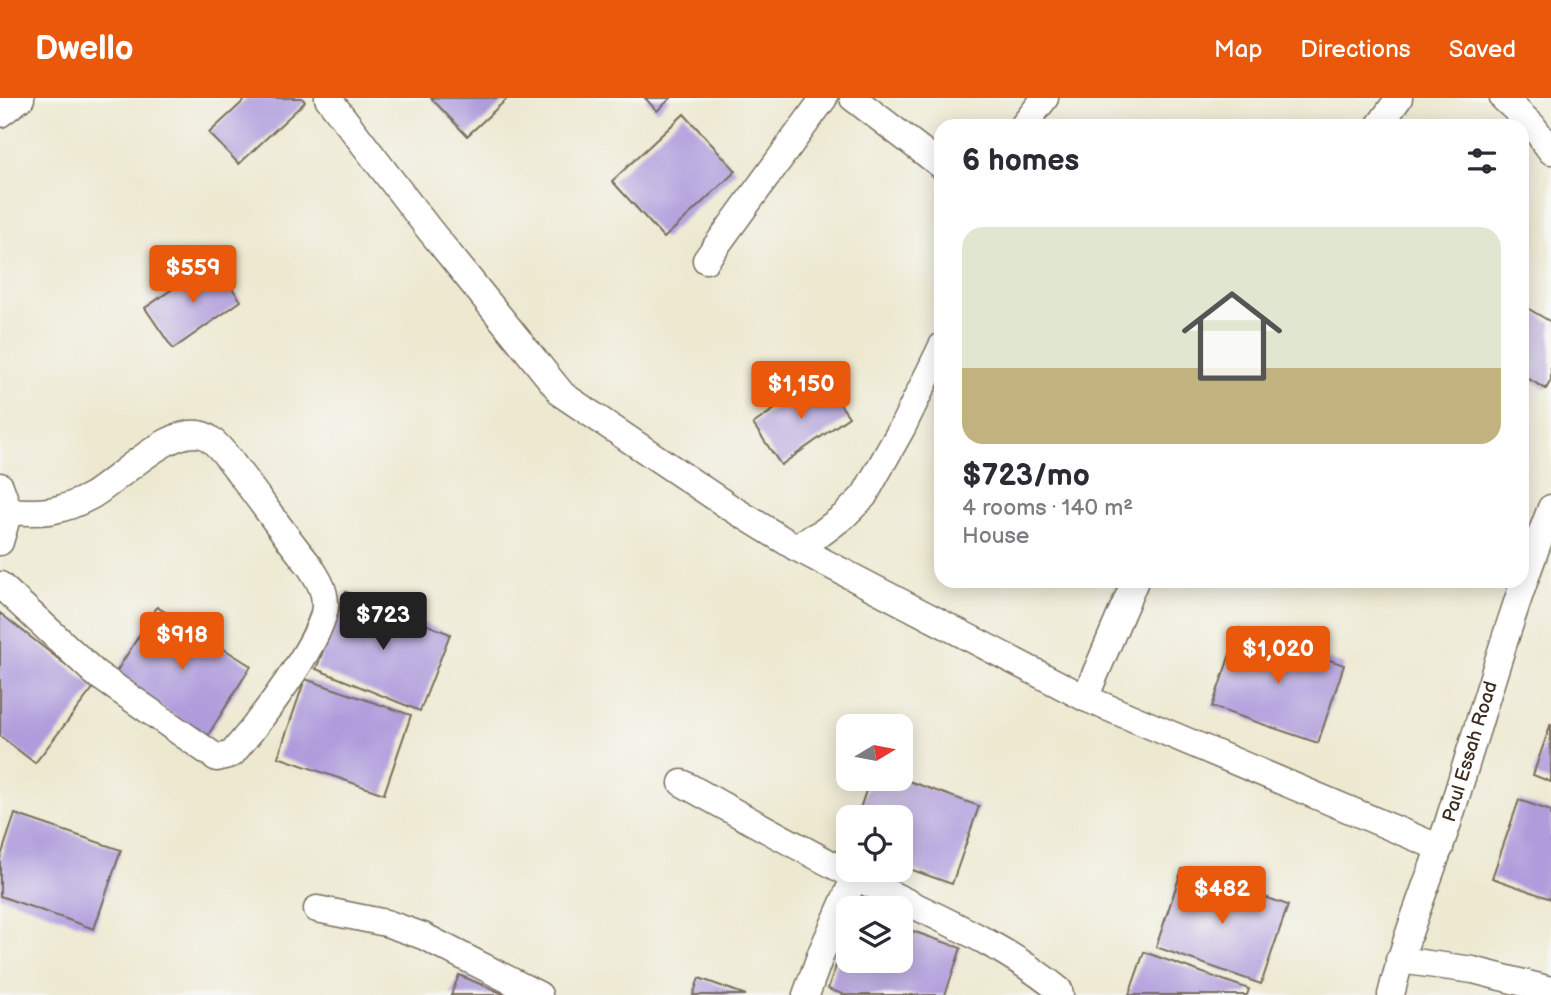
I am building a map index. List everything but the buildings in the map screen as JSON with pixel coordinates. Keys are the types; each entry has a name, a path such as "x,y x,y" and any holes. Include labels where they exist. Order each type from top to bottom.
{"street":[{"path":"0,114 21,98"},
{"path":"328,98 428,228 563,395 795,547 1086,698 1440,848"},
{"path":"706,260 824,98"},
{"path":"853,98 934,160"},
{"path":"1028,119 1045,98"},
{"path":"1385,119 1399,98"},
{"path":"1503,98 1526,119"},
{"path":"1529,122 1551,151"},
{"path":"795,547 823,532 864,496 902,428 934,362"},
{"path":"0,585 95,673 217,758 232,754 292,673 317,631 326,605 320,582 309,565 229,460 211,439 201,433 190,434 146,453 92,496 53,512 9,511"},
{"path":"0,486 9,511 0,542"},
{"name":"Paul Essah Road","path":"1532,569 1551,508"},
{"path":"1086,698 1132,588"},
{"name":"Paul Essah Road","path":"1391,995 1399,960 1440,848 1526,588"},
{"path":"682,783 836,866"},
{"path":"806,995 852,882"},
{"path":"867,882 979,939 1036,972 1059,990 1060,995"},
{"path":"317,909 386,923 423,936 539,995"},
{"path":"1399,960 1473,970 1551,990"}]}
